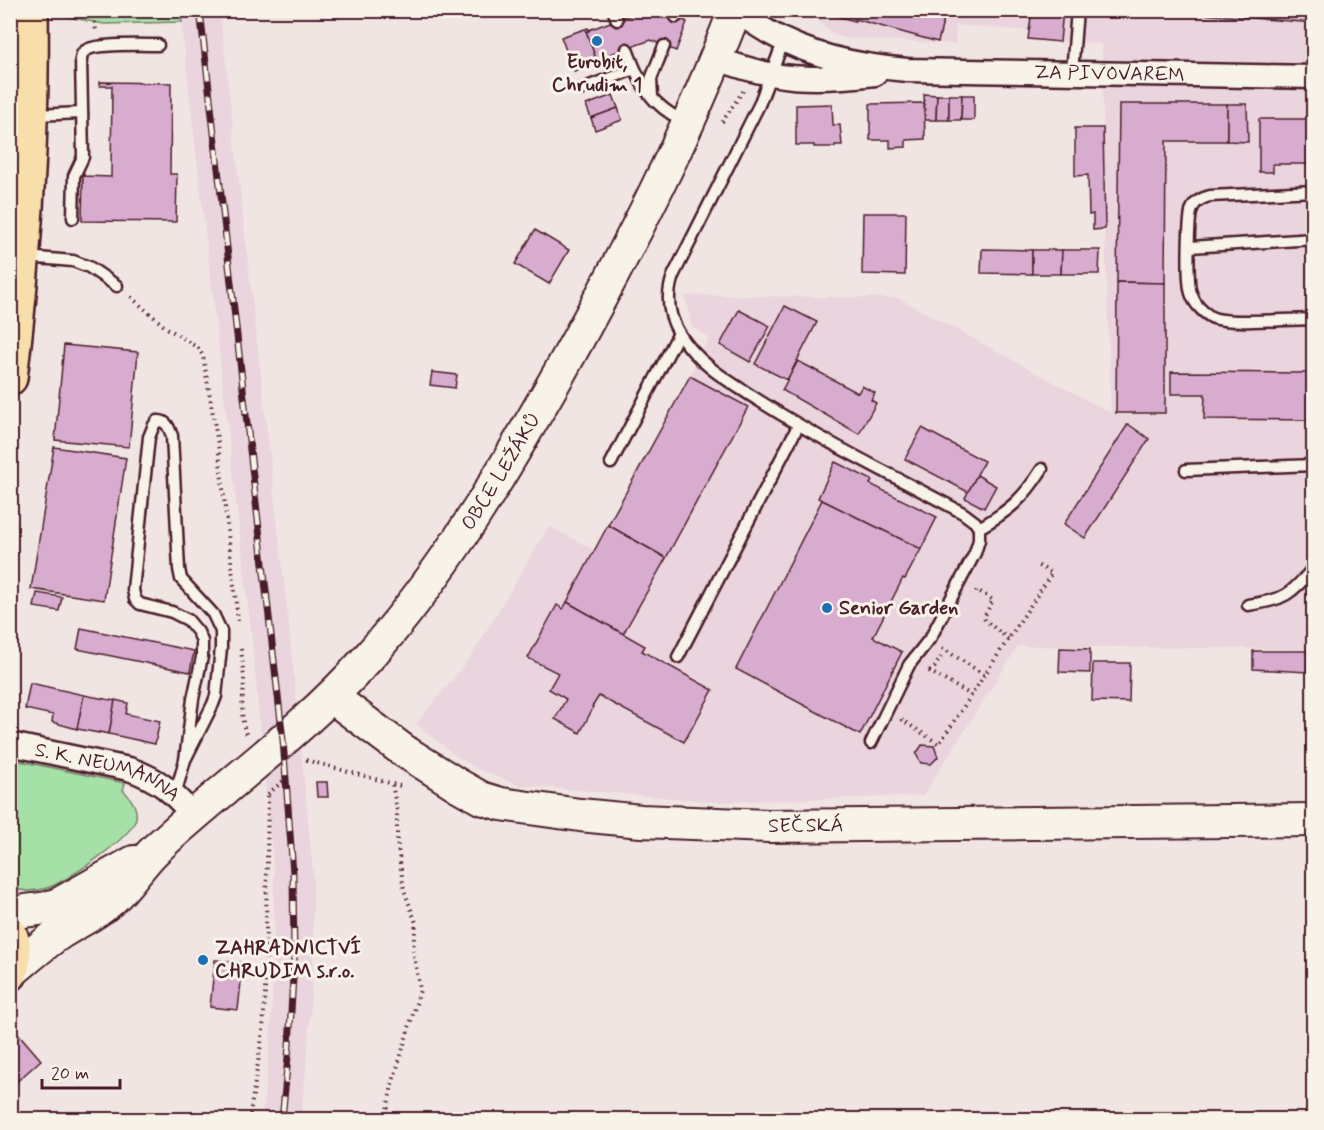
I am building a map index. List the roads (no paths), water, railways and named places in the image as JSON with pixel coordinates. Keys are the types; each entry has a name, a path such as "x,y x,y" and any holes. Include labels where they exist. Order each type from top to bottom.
{"main road":[{"path":"10,378 24,257 31,115 31,10"},
{"name":"OBCE LEŽÁKŮ","path":"11,973 57,935 113,898 154,851 185,806 257,761 332,697 419,597 496,484 605,290 688,124 735,11"},
{"name":"SEČSKÁ","path":"332,697 404,751 481,798 501,804 580,815 652,822 769,826 1314,820"},
{"name":"OBCE LEŽÁKŮ","path":"10,913 59,904 154,851"},
{"path":"10,933 14,947 11,973"}],"street":[{"name":"ZA PIVOVAREM","path":"735,11 770,33 808,51 837,60 876,67 907,70 1312,77"},
{"name":"ZA PIVOVAREM","path":"716,58 738,67 771,75 799,78 838,78 907,70"},
{"name":"S. K. NEUMANNA","path":"10,744 129,769 165,786 185,806"}],"lane":[{"path":"1072,73 1077,10"},
{"path":"784,40 759,105 673,276 668,300 673,322 679,333 710,369 798,426 963,513 979,528 979,540 975,553 929,640 909,665 872,743"},
{"path":"73,218 74,176 83,157 81,59 83,53 85,50 99,46 158,45"},
{"path":"654,101 651,80 664,46"},
{"path":"627,49 634,69 654,101 669,114 688,124"},
{"path":"582,89 634,69"},
{"path":"31,115 82,113"},
{"path":"1314,191 1204,197 1196,202 1191,211 1189,274 1191,294 1198,306 1215,319 1230,321 1314,319"},
{"path":"1190,246 1314,239"},
{"path":"24,257 73,261 89,267 117,286"},
{"path":"611,463 679,333"},
{"path":"185,760 216,696 222,638 219,624 213,614 181,579 172,436 164,421 157,421 149,437 133,590 135,599 140,604 172,612 188,620 202,641 202,657 185,760 185,806"},
{"path":"678,657 798,426"},
{"path":"1186,470 1314,465"},
{"path":"979,528 1002,515 1015,504 1031,487 1042,470"},
{"path":"1248,605 1270,602 1289,594 1314,567"}],"railway":[{"path":"200,10 283,740 293,873 294,960 282,1120"}],"place":[{"name":"Eurobit, Chrudim 1","path":"597,41"},
{"name":"Senior Garden","path":"827,608"},
{"name":"ZAHRADNICTVÍ CHRUDIM s.r.o.","path":"203,960"}]}
